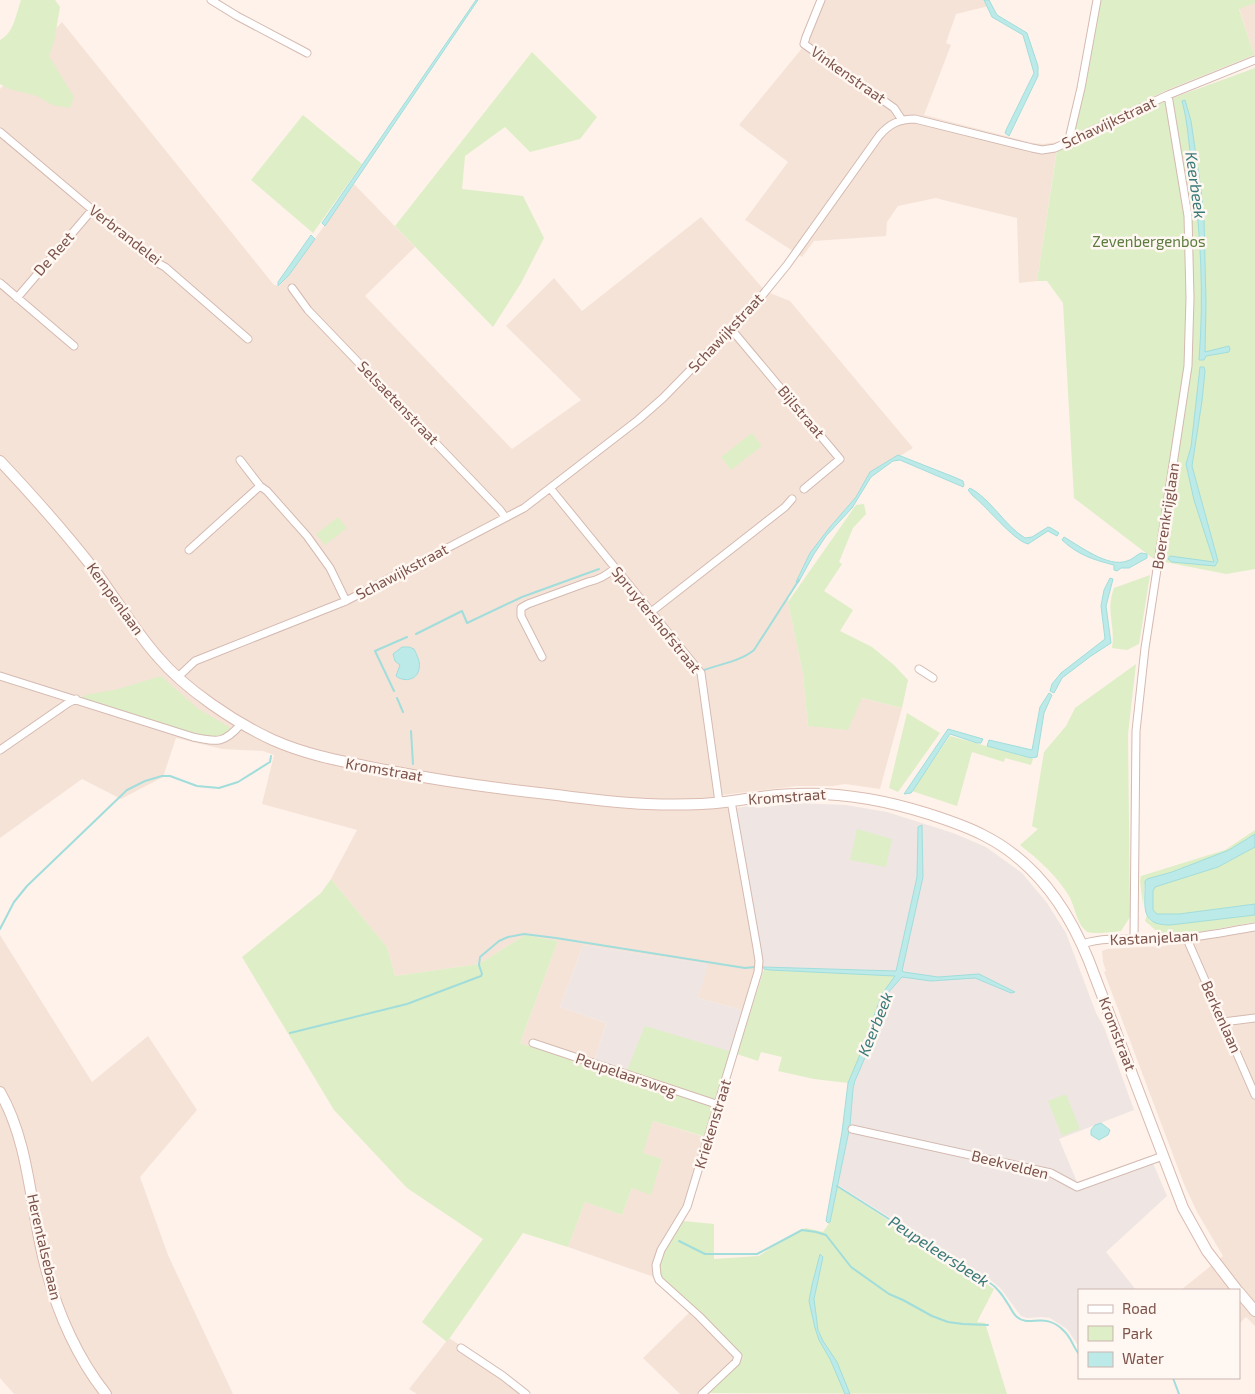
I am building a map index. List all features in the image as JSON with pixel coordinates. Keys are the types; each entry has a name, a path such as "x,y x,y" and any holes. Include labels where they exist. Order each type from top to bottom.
{"main road":[{"name":"Kempenlaan","path":"0,461 48,514 92,567 155,654 178,677 241,724"},
{"name":"Kromstraat","path":"241,724 314,756 492,788 614,802 670,804 731,801 789,794 833,793 853,795 914,809 956,823 985,836 1002,846 1032,870 1056,899 1075,929 1183,1208 1195,1232 1220,1270 1236,1289"},
{"name":"Herentalsebaan","path":"0,1092 18,1136 46,1271 60,1312 100,1392"},
{"name":"Kromstraat","path":"1240,1293 1255,1311"}],"street":[{"path":"211,0 307,53"},
{"name":"Vinkenstraat","path":"821,0 804,44 894,108 902,120"},
{"path":"1068,143 1082,88 1097,0"},
{"name":"Schawijkstraat","path":"178,677 191,663 198,659 346,601 524,508 550,488 644,414 680,381 756,303 787,265 885,130 902,120 915,119 1042,150 1055,148 1168,95 1255,60"},
{"name":"Boerenkrijglaan","path":"1134,939 1136,731 1145,648 1188,366 1190,298 1188,216 1168,95"},
{"name":"Verbrandelei","path":"0,132 152,260 165,267 248,340"},
{"name":"De Reet","path":"17,298 92,210"},
{"path":"0,284 74,346"},
{"name":"Selsaetenstraat","path":"292,288 308,310 493,502 505,517"},
{"name":"Bijlstraat","path":"731,329 840,459 804,489"},
{"path":"240,460 260,486 267,491 307,536 330,568 346,601"},
{"path":"189,550 260,486"},
{"name":"Spruytershofstraat","path":"550,488 701,673 719,802"},
{"path":"651,612 785,507 792,499"},
{"path":"542,656 521,616 522,608 571,588 597,581 615,568"},
{"path":"919,669 933,678"},
{"path":"0,676 184,735 216,741 224,740 233,734 241,724"},
{"path":"0,750 76,699"},
{"name":"Kriekenstraat","path":"702,1394 736,1362 738,1356 705,1322 659,1280 655,1270 660,1250 687,1207 756,980 759,961 731,801"},
{"name":"Kastanjelaan","path":"1082,944 1091,941 1187,939 1255,927"},
{"name":"Berkenlaan","path":"1187,939 1255,1095"},
{"path":"1223,1022 1255,1018"},
{"name":"Peupelaarsweg","path":"533,1044 719,1105"},
{"name":"Beekvelden","path":"852,1129 1050,1173 1077,1187 1163,1156"},
{"path":"461,1348 526,1394"}],"shaded area":[{"path":"824,0 985,0 989,6 956,14 946,43 951,45 924,115 1033,143 1058,142 1037,281 1019,283 1017,218 936,198 898,206 887,222 886,236 814,241 802,257 745,220 788,162 739,125 803,47"},
{"path":"1255,3 1255,55 1254,55 1239,8"},
{"path":"62,22 274,285 279,286 289,275 354,184 415,247 365,296 512,449 581,400 506,326 554,278 582,311 701,217 765,291 790,301 913,448 871,474 856,499 811,555 789,595 788,602 803,674 808,726 862,698 902,708 880,789 845,784 797,786 722,795 732,820 757,961 746,1011 698,998 707,964 583,945 560,1007 606,1023 592,1068 520,1043 558,941 525,935 479,964 395,976 387,947 331,879 357,830 262,804 274,755 263,751 222,749 176,738 163,777 121,799 82,779 0,838 0,89"},
{"path":"796,803 846,805 887,812 953,833 986,847 1022,873 1047,903 1066,933 1096,1013 1104,1027 1134,1110 1059,1139 1077,1182 1150,1156 1167,1196 1106,1252 1135,1289 1078,1289 1078,1346 1067,1329 1050,1318 1027,1318 1021,1316 1001,1289 993,1282 838,1185 850,1126 853,1090 885,993 873,970 763,967 736,808 749,806 758,808"},
{"path":"1255,931 1255,1326 1246,1317 1240,1323 1240,1289 1182,1289 1223,1256 1197,1212 1184,1184 1104,972 1106,971 1102,951 1107,949 1163,946"},
{"path":"0,935 92,1082 148,1036 197,1110 140,1177 168,1255 233,1394 14,1394 0,1378"},
{"path":"583,945 708,964 698,998 746,1011 735,1053 626,1075 624,1079 592,1068 606,1023 560,1007"},
{"path":"653,1121 711,1139 686,1216 673,1232 659,1274 654,1277 568,1247 585,1202 622,1215 632,1188 651,1194 662,1159 642,1153"},
{"path":"694,1308 744,1358 709,1394 680,1394 643,1358"},
{"path":"449,1338 503,1373 530,1394 417,1394 409,1389"}],"green space":[{"path":"21,0 55,0 60,7 54,42 49,56 74,97 70,108 52,105 37,96 9,89 0,84 0,40 5,37 11,28"},
{"path":"1099,0 1255,0 1255,3 1239,9 1254,55 1167,90 1079,133 1075,128 1085,87"},
{"path":"532,52 597,117 580,139 530,152 505,127 465,156 462,189 523,196 544,238 521,283 493,327 395,226"},
{"name":"Zevenbergenbos","path":"1255,68 1255,569 1226,574 1155,560 1074,498 1063,303 1047,281 1037,281 1057,150 1170,99"},
{"path":"303,115 362,164 313,233 251,180"},
{"path":"752,433 762,446 731,470 721,457"},
{"path":"864,504 866,514 853,528 839,562 842,564 824,591 853,610 840,631 872,647 894,665 908,680 902,708 862,698 848,730 808,726 803,674 788,602 856,505"},
{"path":"338,517 347,528 325,545 316,534"},
{"path":"1150,575 1139,644 1127,650 1112,648 1113,632 1110,604 1114,588"},
{"path":"1136,664 1128,734 1130,917 1121,931 1093,933 1086,931 1080,924 1071,900 1059,882 1020,845 1038,829 1032,826 1044,752 1066,726 1075,708"},
{"path":"161,676 197,708 231,728 230,731 217,737 191,733 82,698 85,695 118,689"},
{"path":"907,713 940,733 898,792 889,788"},
{"path":"950,736 1033,759 1031,765 1005,758 1004,762 972,752 957,806 912,791"},
{"path":"857,829 892,839 886,867 850,860"},
{"path":"1255,830 1255,834 1229,850 1172,872 1147,879 1145,881 1143,905 1141,876 1225,850"},
{"path":"1255,847 1255,904 1179,914 1157,914 1153,911 1153,891 1155,887 1218,867"},
{"path":"331,879 387,947 395,976 479,964 525,935 558,941 520,1043 624,1078 645,1026 732,1052 706,1137 653,1121 643,1153 662,1159 651,1195 632,1188 622,1215 585,1202 568,1247 523,1233 447,1342 422,1322 483,1239 407,1188 334,1110 242,957 321,893"},
{"path":"1147,915 1150,921 1162,925 1255,915 1255,922 1189,934 1159,933 1145,921"},
{"path":"764,969 895,976 882,994 848,1083 814,1079 778,1071 782,1057 761,1052 758,1061 737,1054"},
{"path":"1066,1094 1080,1129 1062,1136 1048,1101"},
{"path":"837,1187 994,1289 977,1322 985,1323 1007,1394 708,1393 744,1358 659,1274 660,1258 673,1232 683,1221 714,1224 714,1259 759,1256 779,1242 806,1228 823,1232 830,1222"}],"water":[{"path":"476,0 478,0 325,226 322,223"},
{"path":"984,0 989,0 997,15 1027,33 1038,66 1038,76 1009,136 1005,133 1034,73 1023,35 992,17"},
{"name":"Keerbeek","path":"1185,100 1191,121 1204,219 1205,352 1229,346 1230,349 1229,352 1206,356 1204,360 1199,360 1201,288 1199,240 1186,118 1182,101"},
{"path":"311,235 315,239 289,275 278,286 278,282"},
{"path":"1200,367 1204,367 1205,371 1192,466 1218,561 1215,566 1172,562 1168,559 1170,556 1214,562 1194,500 1186,464 1191,447"},
{"path":"898,455 963,481 964,485 963,487 900,460 893,461 871,477 852,508 826,536 798,583 796,582 810,553 856,497 870,472"},
{"path":"970,488 984,498 1011,527 1025,538 1032,537 1048,527 1059,533 1057,536 1048,531 1028,544 1022,541 973,496 968,490"},
{"path":"1064,537 1103,559 1119,562 1127,561 1141,553 1147,554 1147,558 1129,568 1121,568 1117,571 1114,570 1114,565 1093,559 1074,550 1062,540"},
{"path":"1110,578 1113,579 1106,606 1111,643 1062,678 1054,693 1050,691 1052,684 1061,673 1105,639 1101,606 1104,590"},
{"path":"402,647 414,649 419,662 416,676 406,680 396,676 400,665 395,661 393,654"},
{"path":"1049,693 1052,695 1044,713 1037,757 1031,758 987,746 989,740 1032,750 1040,707"},
{"path":"948,729 983,739 981,743 977,743 950,734 911,793 904,794"},
{"name":"Keerbeek","path":"922,825 923,877 902,971 938,977 979,974 1015,992 1011,993 975,978 931,981 902,977 886,995 877,1029 855,1081 850,1126 830,1222 828,1223 826,1221 842,1132 848,1083 882,994 895,976 770,970 763,967 896,971 917,877 918,827"},
{"path":"1255,834 1255,847 1218,867 1155,887 1153,891 1153,910 1157,914 1179,914 1255,904 1255,915 1170,925 1153,922 1148,917 1145,905 1145,881 1147,879 1172,872 1229,850"},
{"path":"1101,1123 1110,1130 1108,1135 1099,1140 1091,1135 1091,1130 1095,1125"},
{"path":"820,1254 823,1257 814,1299 818,1330 837,1362 850,1394 845,1394 830,1359 819,1340 809,1301"}],"waterway":[{"path":"416,634 462,611 467,623 522,597 599,569"},
{"path":"704,670 737,660 754,650 799,580"},
{"path":"394,691 375,651 407,637"},
{"path":"397,698 403,712"},
{"path":"411,731 413,764"},
{"path":"0,929 14,902 27,886 127,790 145,781 162,776 170,776 197,786 219,788 238,782 270,762 271,756"},
{"path":"290,1033 407,1004 481,976 480,957 499,941 524,934 745,968 755,967"},
{"name":"Peupeleersbeek","path":"837,1186 993,1285 1017,1317 1022,1320 1044,1321 1057,1325 1066,1333 1078,1352"},
{"path":"679,1241 705,1254 757,1254 802,1230 816,1232 826,1235 851,1267 889,1294 948,1322 988,1325"},
{"name":"Peupeleersbeek","path":"1173,1379 1179,1394"}]}
